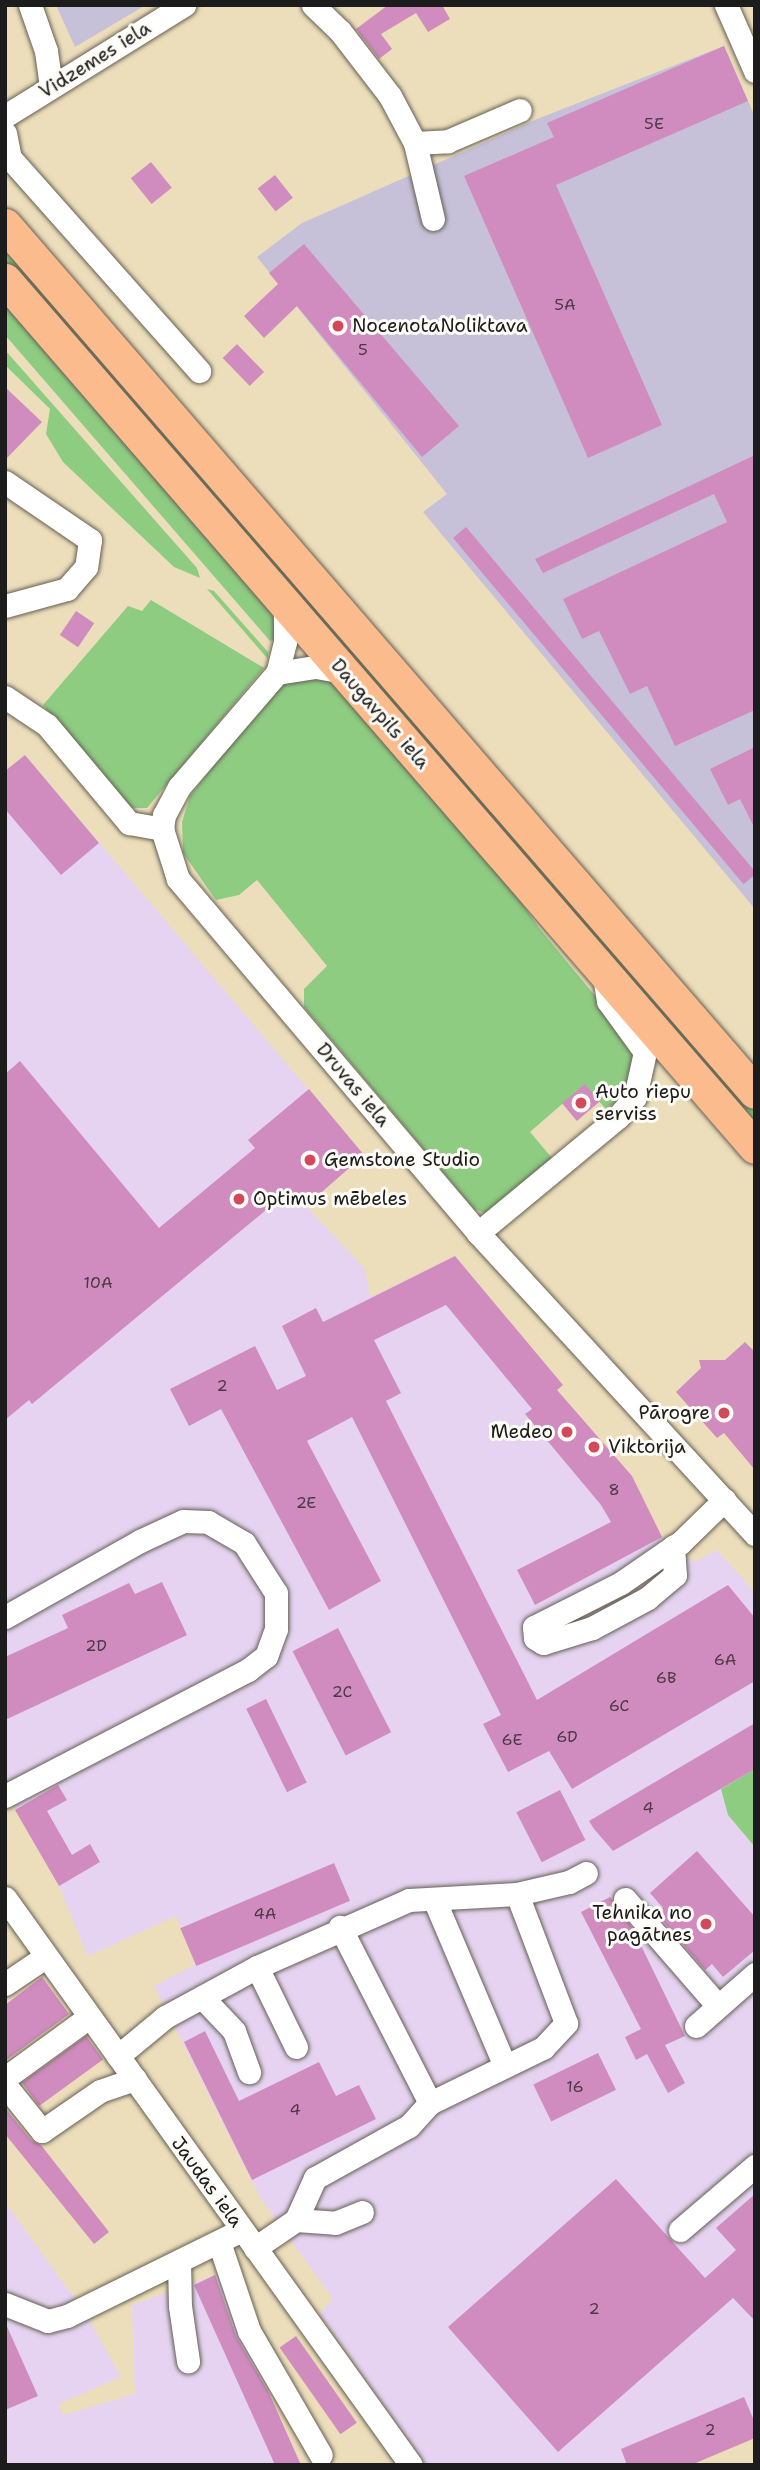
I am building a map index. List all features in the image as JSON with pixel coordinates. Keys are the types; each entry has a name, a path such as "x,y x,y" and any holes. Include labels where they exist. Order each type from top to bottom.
{"highway":[{"name":"Daugavpils iela","path":"5,225 755,1092"},
{"name":"Daugavpils iela","path":"5,280 755,1147"}],"street":[{"path":"30,5 46,51 51,87"},
{"name":"Vidzemes iela","path":"5,116 184,5"},
{"path":"313,5 340,31 390,96 415,142 433,219"},
{"path":"726,5 755,71"},
{"path":"415,142 448,141 520,110"},
{"path":"5,134 10,158 199,371"},
{"path":"5,482 90,540 86,567 66,589 5,606"},
{"path":"5,697 47,725 129,823 162,829 179,787 276,673 285,642 285,604"},
{"path":"276,673 316,667 344,672"},
{"name":"Druvas iela","path":"162,829 178,879 478,1233 755,1534"},
{"path":"478,1233 600,1131 635,1097 645,1052 608,1001 603,972"},
{"path":"673,1547 675,1575 648,1598 592,1628 543,1643 535,1638 534,1627 621,1583 673,1547 724,1500"},
{"path":"5,1617 140,1541 183,1521 208,1521 244,1543 276,1593 276,1629 266,1656 248,1670 5,1796"},
{"path":"118,2056 164,2017 257,1967 340,1927 409,1900 517,1894 569,1882 586,1873"},
{"path":"296,2220 315,2178 410,2126 430,2103 543,2048 566,2023 517,1894"},
{"name":"Jaudas iela","path":"5,1898 411,2465"},
{"path":"434,1899 505,2066"},
{"path":"625,1899 718,2006"},
{"path":"340,1927 430,2103"},
{"path":"5,1984 45,1957"},
{"path":"257,1967 296,2047"},
{"path":"696,2026 755,1974"},
{"path":"202,1997 234,2031 250,2072"},
{"path":"5,2078 89,2017"},
{"path":"5,2085 42,2131 100,2091 135,2079"},
{"path":"680,2230 755,2166"},
{"path":"5,2304 48,2321 67,2316 219,2245 249,2239 296,2220 335,2223 362,2212"},
{"path":"219,2245 249,2331 321,2455"},
{"path":"179,2262 180,2306 188,2361"}],"shaded area":[{"path":"56,5 146,5 75,47"},
{"path":"724,46 755,117 755,909 423,512 447,494 257,257 302,223 542,117"},
{"path":"25,755 364,1155 306,1206 364,1268 371,1297 455,1256 562,1385 557,1390 632,1476 664,1541 694,1562 717,1550 755,1592 755,1769 725,1797 728,1815 755,1847 755,2416 691,2465 426,2465 320,2314 333,2299 261,2199 154,1986 196,1964 176,1916 88,1956 59,1886 15,1810 5,1784 5,772"},
{"path":"5,2202 87,2316 121,2377 58,2404 63,2415 135,2394 132,2305 216,2275 301,2465 5,2465"}],"green space":[{"path":"5,244 755,1111 755,1126 5,263"},
{"path":"5,299 266,602 274,620 275,639 270,641 5,335"},
{"path":"5,350 197,568 200,578 174,567 63,462 46,434 50,409 5,365"},
{"path":"207,589 214,591 268,652 268,659"},
{"path":"151,600 264,668 147,808 130,808 43,705 128,606 142,611"},
{"path":"321,677 345,689 496,865 539,928 630,1038 636,1058 629,1092 606,1109 584,1085 530,1132 552,1158 487,1214 474,1209 304,1007 304,989 327,966 257,880 239,895 216,900 183,853 182,822 190,796 247,723 288,680"},
{"path":"755,1769 755,1847 728,1815 721,1789"}],"building":[{"path":"388,5 442,5 450,19 428,32 416,13 381,34 392,49 379,59 356,29"},
{"path":"724,46 748,101 556,185 662,425 588,458 464,176 554,137 547,123"},
{"path":"151,162 172,188 152,204 131,178"},
{"path":"275,175 293,198 276,211 258,189"},
{"path":"304,244 459,426 422,457 297,306 264,338 244,316 278,284 269,273"},
{"path":"237,344 264,372 250,386 223,358"},
{"path":"5,387 42,422 5,460"},
{"path":"755,455 755,710 675,746 647,686 630,694 599,631 582,639 563,599 727,522 714,494 543,573 535,559"},
{"path":"466,527 755,871 744,884 453,538"},
{"path":"76,611 94,623 78,647 60,635"},
{"path":"755,747 755,829 740,799 728,805 710,769"},
{"path":"25,755 99,843 61,875 5,809 5,771"},
{"path":"20,1061 159,1228 255,1148 248,1140 309,1089 364,1155 306,1206 289,1191 32,1404 29,1400 5,1420 5,1074"},
{"name":"Auto riepu serviss","path":"585,1084 600,1102 577,1121 562,1103"},
{"path":"455,1256 563,1385 557,1390 632,1476 662,1537 535,1605 517,1570 611,1522 601,1505 525,1414 532,1409 446,1305 374,1340 401,1393 386,1401 537,1700 728,1585 755,1618 755,1681 572,1789 549,1751 508,1772 483,1724 501,1715 352,1417 307,1441 381,1581 329,1610 221,1409 189,1426 170,1389 255,1346 277,1390 306,1376 282,1326 316,1308 323,1322"},
{"name":"Pārogre","path":"745,1342 755,1352 755,1470 724,1433 717,1438 676,1392 701,1368 699,1360 725,1360"},
{"path":"162,1582 187,1635 5,1720 5,1657 68,1628 62,1615 129,1583 135,1594"},
{"path":"338,1628 391,1732 346,1755 293,1651"},
{"path":"266,1699 307,1783 287,1792 246,1709"},
{"path":"755,1723 755,1769 613,1851 589,1821"},
{"path":"58,1785 67,1800 47,1811 72,1855 90,1844 100,1862 59,1886 15,1810"},
{"path":"560,1790 585,1840 542,1862 516,1812"},
{"name":"Tehnika no pagātnes","path":"697,1851 755,1917 755,1950 723,1977 712,1964 705,1970 657,1914 663,1908 650,1893"},
{"path":"334,1863 350,1901 196,1966 180,1928"},
{"path":"610,1897 633,1929 685,2036 665,2045 685,2083 668,2093 647,2054 636,2060 625,2037 641,2029 581,1912"},
{"path":"42,1977 69,2014 5,2061 5,2005"},
{"path":"205,2031 239,2101 319,2062 336,2096 359,2085 376,2119 252,2180 184,2042"},
{"path":"86,2036 103,2059 39,2106 22,2082"},
{"path":"598,2053 616,2090 551,2121 533,2085"},
{"path":"5,2108 31,2140 41,2145 109,2232 94,2244 5,2134"},
{"path":"616,2179 705,2278 736,2250 716,2228 755,2194 755,2321 733,2298 558,2452 448,2327"},
{"path":"215,2275 236,2336 268,2391 301,2465 275,2465 194,2285"},
{"path":"5,2322 38,2396 5,2410"},
{"path":"296,2336 357,2423 340,2434 280,2347"},
{"path":"744,2397 755,2423 755,2438 691,2465 627,2465 621,2449"}],"place":[{"name":"NocenotaNoliktava","path":"338,326"},
{"name":"Auto riepu serviss","path":"581,1103"},
{"name":"Gemstone Studio","path":"310,1160"},
{"name":"Optimus mēbeles","path":"239,1199"},
{"name":"Pārogre","path":"724,1413"},
{"name":"Medeo","path":"567,1432"},
{"name":"Viktorija","path":"594,1447"},
{"name":"Tehnika no pagātnes","path":"706,1924"}]}
